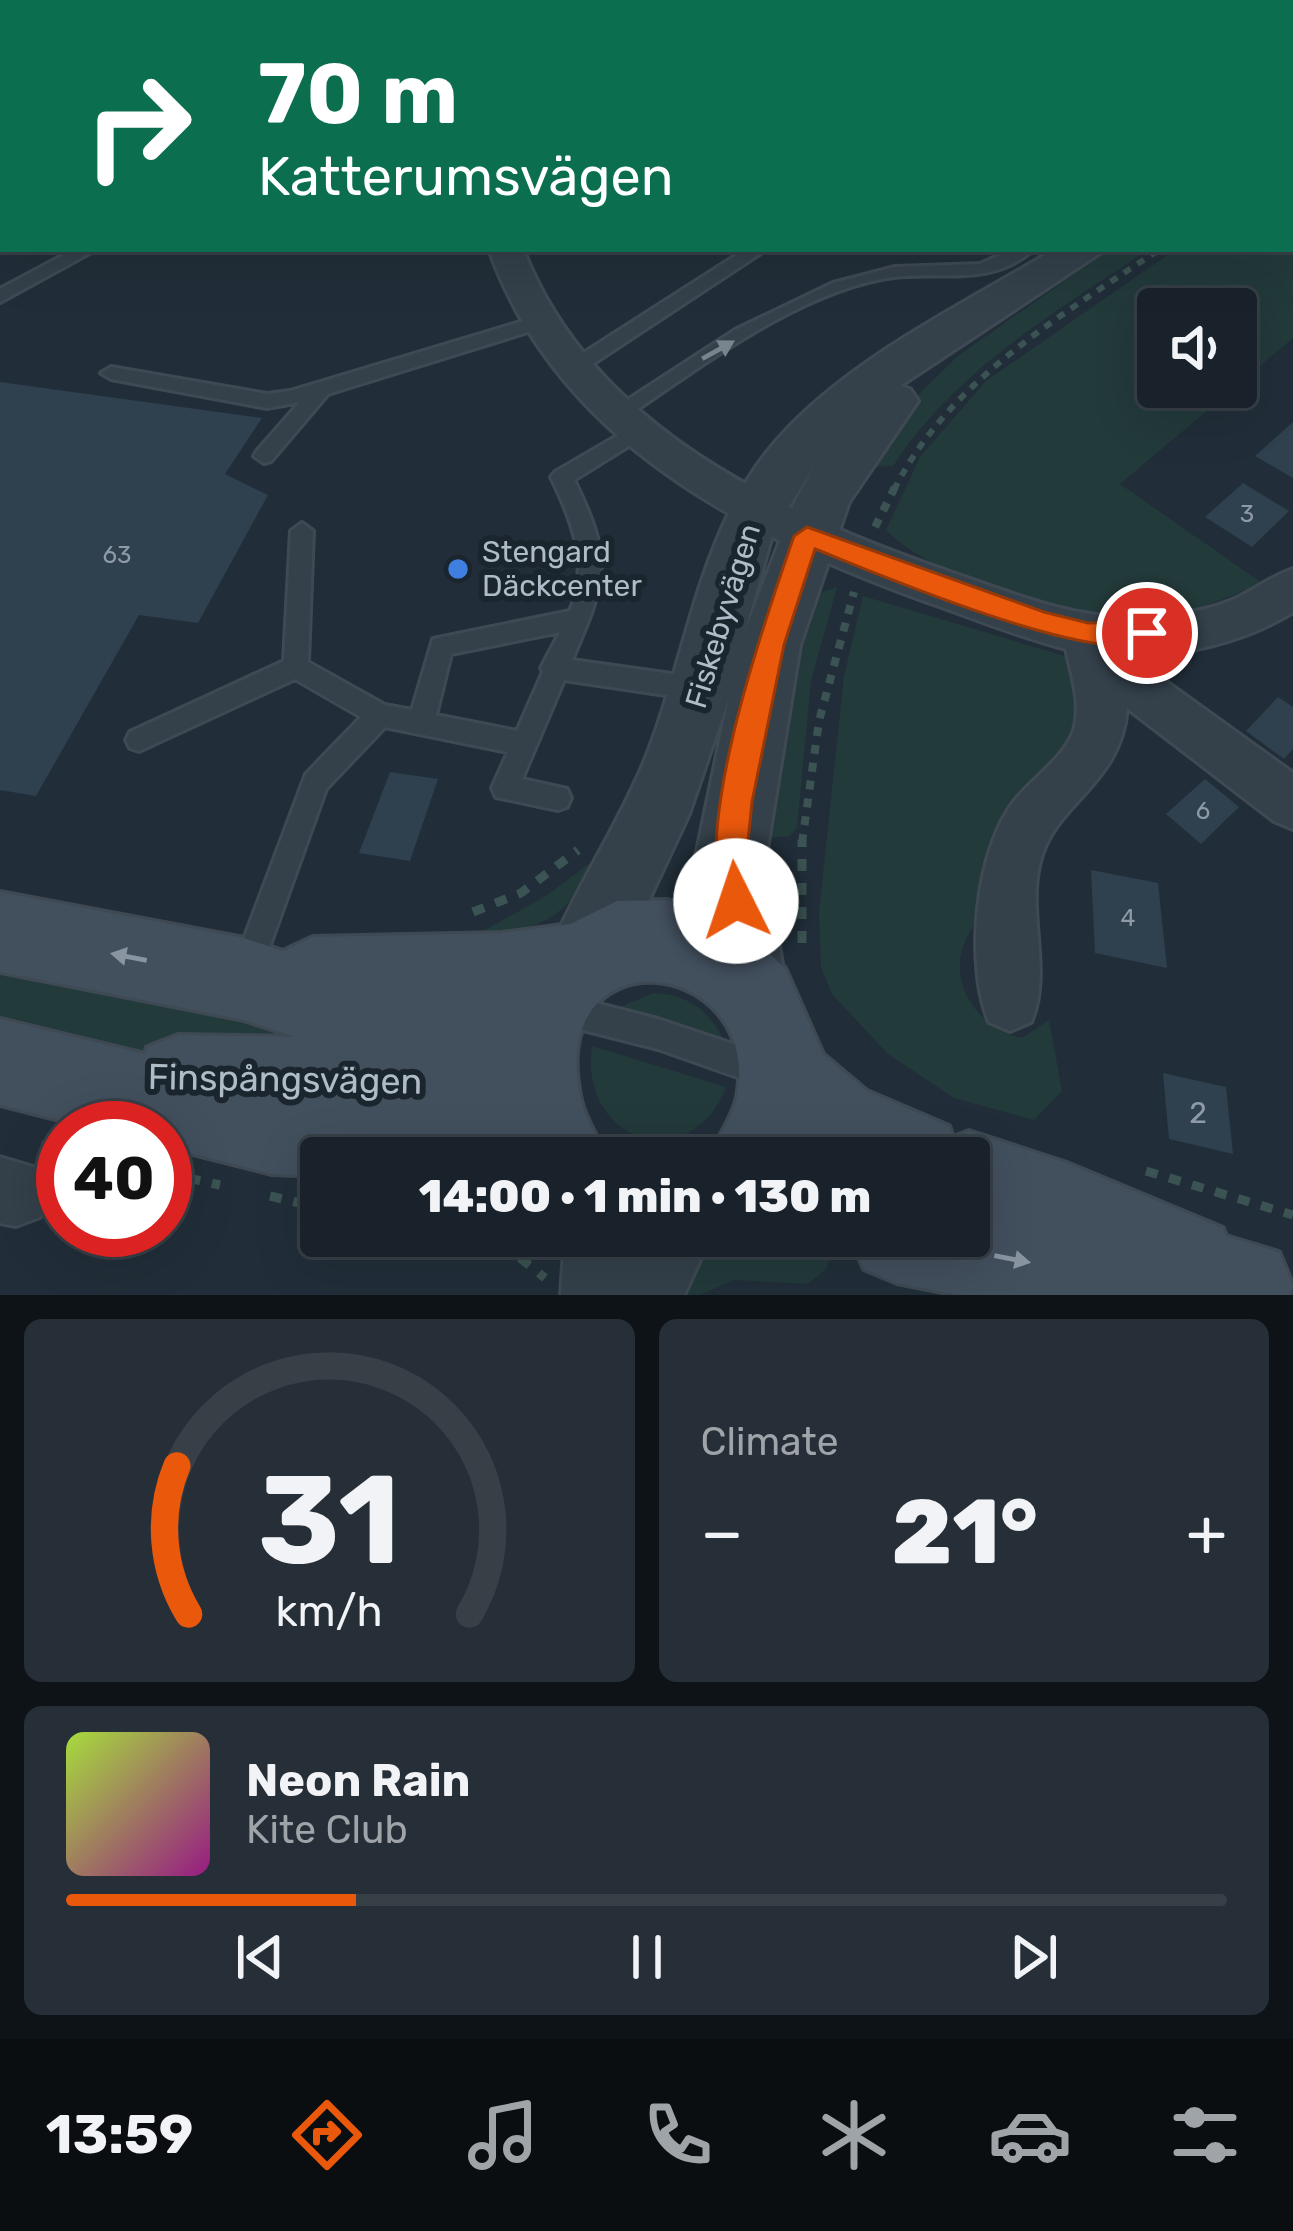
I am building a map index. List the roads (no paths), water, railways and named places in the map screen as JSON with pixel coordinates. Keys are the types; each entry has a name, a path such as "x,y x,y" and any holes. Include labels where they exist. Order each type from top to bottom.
{"main road":[{"name":"Finspångsvägen","path":"0,932 244,979 337,1010 394,1022 487,1022 587,966 707,951 776,969 782,1076 777,1113 765,1137"},
{"name":"Finspångsvägen","path":"547,1137 533,1068 587,966"},
{"name":"Finspångsvägen","path":"16,1066 272,1130 359,1137"},
{"path":"782,1076 847,1128 868,1137"},
{"name":"Finspångsvägen","path":"414,1137 480,1137"},
{"path":"990,1183 1067,1209 1263,1290"},
{"path":"990,1255 1064,1270 1263,1290"}],"street":[{"path":"507,252 537,323 630,421 809,535 1089,649 1293,805"},
{"name":"Fiskebyvägen","path":"776,969 730,861 737,802 770,645 809,535 840,467 899,393 973,322 1080,252"},
{"name":"Fiskebyvägen","path":"587,966 694,708 809,535"},
{"path":"1089,649 1221,622 1254,611 1293,586"},
{"path":"1010,1001 1012,859 1026,824 1086,759 1098,733 1102,705 1089,649"},
{"path":"596,1295 598,1257"},
{"path":"647,1295 666,1257"}],"lane":[{"path":"0,296 82,252"},
{"path":"575,368 753,252"},
{"path":"557,798 505,788 590,593 591,558 579,512 562,477 709,355 842,286 879,274 966,276 998,267 1020,252"},
{"path":"111,373 267,401 325,389 537,323"},
{"path":"264,456 298,411 325,389"},
{"path":"296,667 302,531"},
{"path":"421,723 441,646 577,619"},
{"path":"296,667 380,715 524,744"},
{"path":"139,740 296,667"},
{"path":"554,668 694,708"},
{"path":"244,979 315,782 380,715"},
{"path":"587,966 658,1034 782,1076"}],"place":[{"name":"Stengard Däckcenter","path":"458,569"}]}
